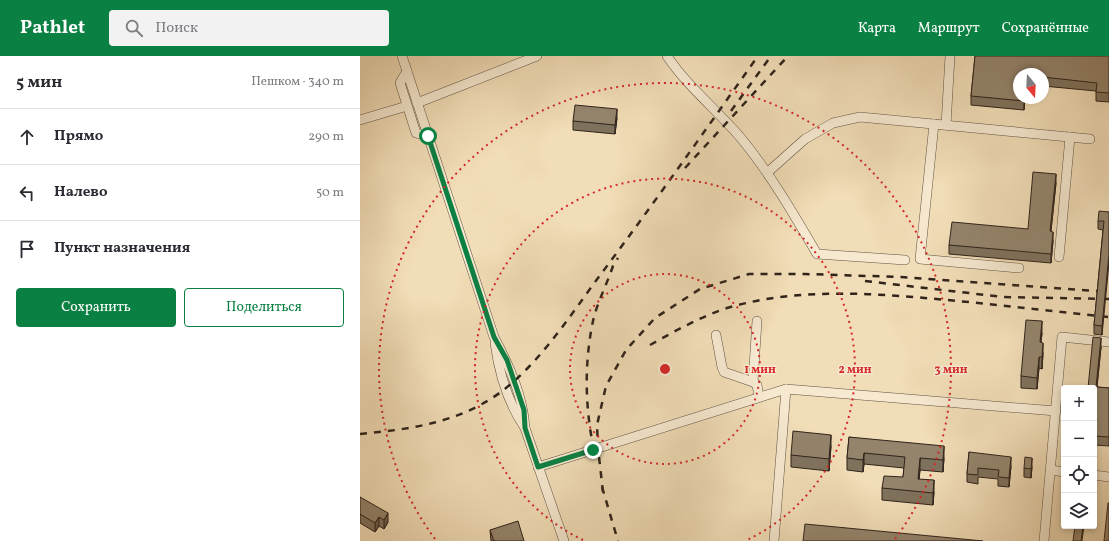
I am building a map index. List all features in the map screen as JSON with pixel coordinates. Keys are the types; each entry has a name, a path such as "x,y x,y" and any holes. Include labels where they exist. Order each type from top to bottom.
{"street":[{"path":"402,56 494,337 497,363 505,387 515,413 525,428 564,541"},
{"path":"417,103 537,56"},
{"path":"667,56 676,70 739,136 768,172 817,254 905,260"},
{"path":"946,125 950,56"},
{"path":"407,71 400,83 407,106 416,132 428,136"},
{"path":"360,120 407,106"},
{"path":"768,172 805,139 833,123 860,117 1090,139"},
{"path":"934,124 920,259 1019,268"},
{"path":"1059,257 1070,137"},
{"path":"753,382 757,321"},
{"path":"716,335 724,372 753,382 757,385 759,397"},
{"path":"1044,541 1062,337 1109,342"},
{"path":"538,467 786,389 1056,411"},
{"path":"774,541 786,389"},
{"path":"1051,470 1061,472"},
{"path":"1097,475 1109,476"}],"building":[{"path":"975,56 1109,56 1109,93 1096,92 1097,83 1049,78 1049,68 1013,68 1013,100 971,96"},
{"path":"575,105 617,109 615,125 573,121"},
{"path":"1033,172 1056,174 1050,231 1053,232 1051,254 949,245 952,222 1028,229"},
{"path":"1099,211 1109,212 1109,254 1102,326 1094,325 1104,221 1098,221"},
{"path":"1026,320 1042,321 1040,342 1043,343 1042,357 1039,357 1037,378 1021,376"},
{"path":"1093,337 1101,338 1096,385 1088,385"},
{"path":"1097,387 1109,388 1109,437 1097,436"},
{"path":"793,431 831,435 829,459 791,455"},
{"path":"849,437 944,446 943,460 920,458 918,479 934,480 933,493 882,488 884,476 903,477 905,457 864,453 863,460 847,458"},
{"path":"969,452 1011,457 1009,478 998,477 999,470 978,468 978,475 967,474"},
{"path":"1025,457 1032,458 1031,469 1024,468"},
{"path":"360,497 388,513 384,520 379,517 375,523 360,514"},
{"path":"1108,503 1109,541 1104,541"},
{"path":"518,521 524,541 494,541 490,530"},
{"path":"805,524 983,541 803,541"},
{"path":"1075,529 1083,529 1081,541 1073,541"}],"railway":[{"path":"360,434 391,431 438,422 453,417 482,404 500,393 517,379 548,346 562,328 661,193 758,56"},
{"path":"731,111 771,56"},
{"path":"685,168 788,56"},
{"path":"594,450 587,402 588,353 593,321 597,307 613,266 618,258"},
{"path":"603,492 597,425 606,386 626,350 655,318 700,289 749,274 805,274 901,277 1109,292"},
{"path":"865,281 1003,297 1109,299"},
{"path":"650,345 697,320 727,308 755,301 813,294 871,294 900,296 1109,317"},
{"path":"602,487 618,541"}],"route":[{"path":"428,136 494,337 507,360 524,410 525,428 538,467 593,450"}]}
